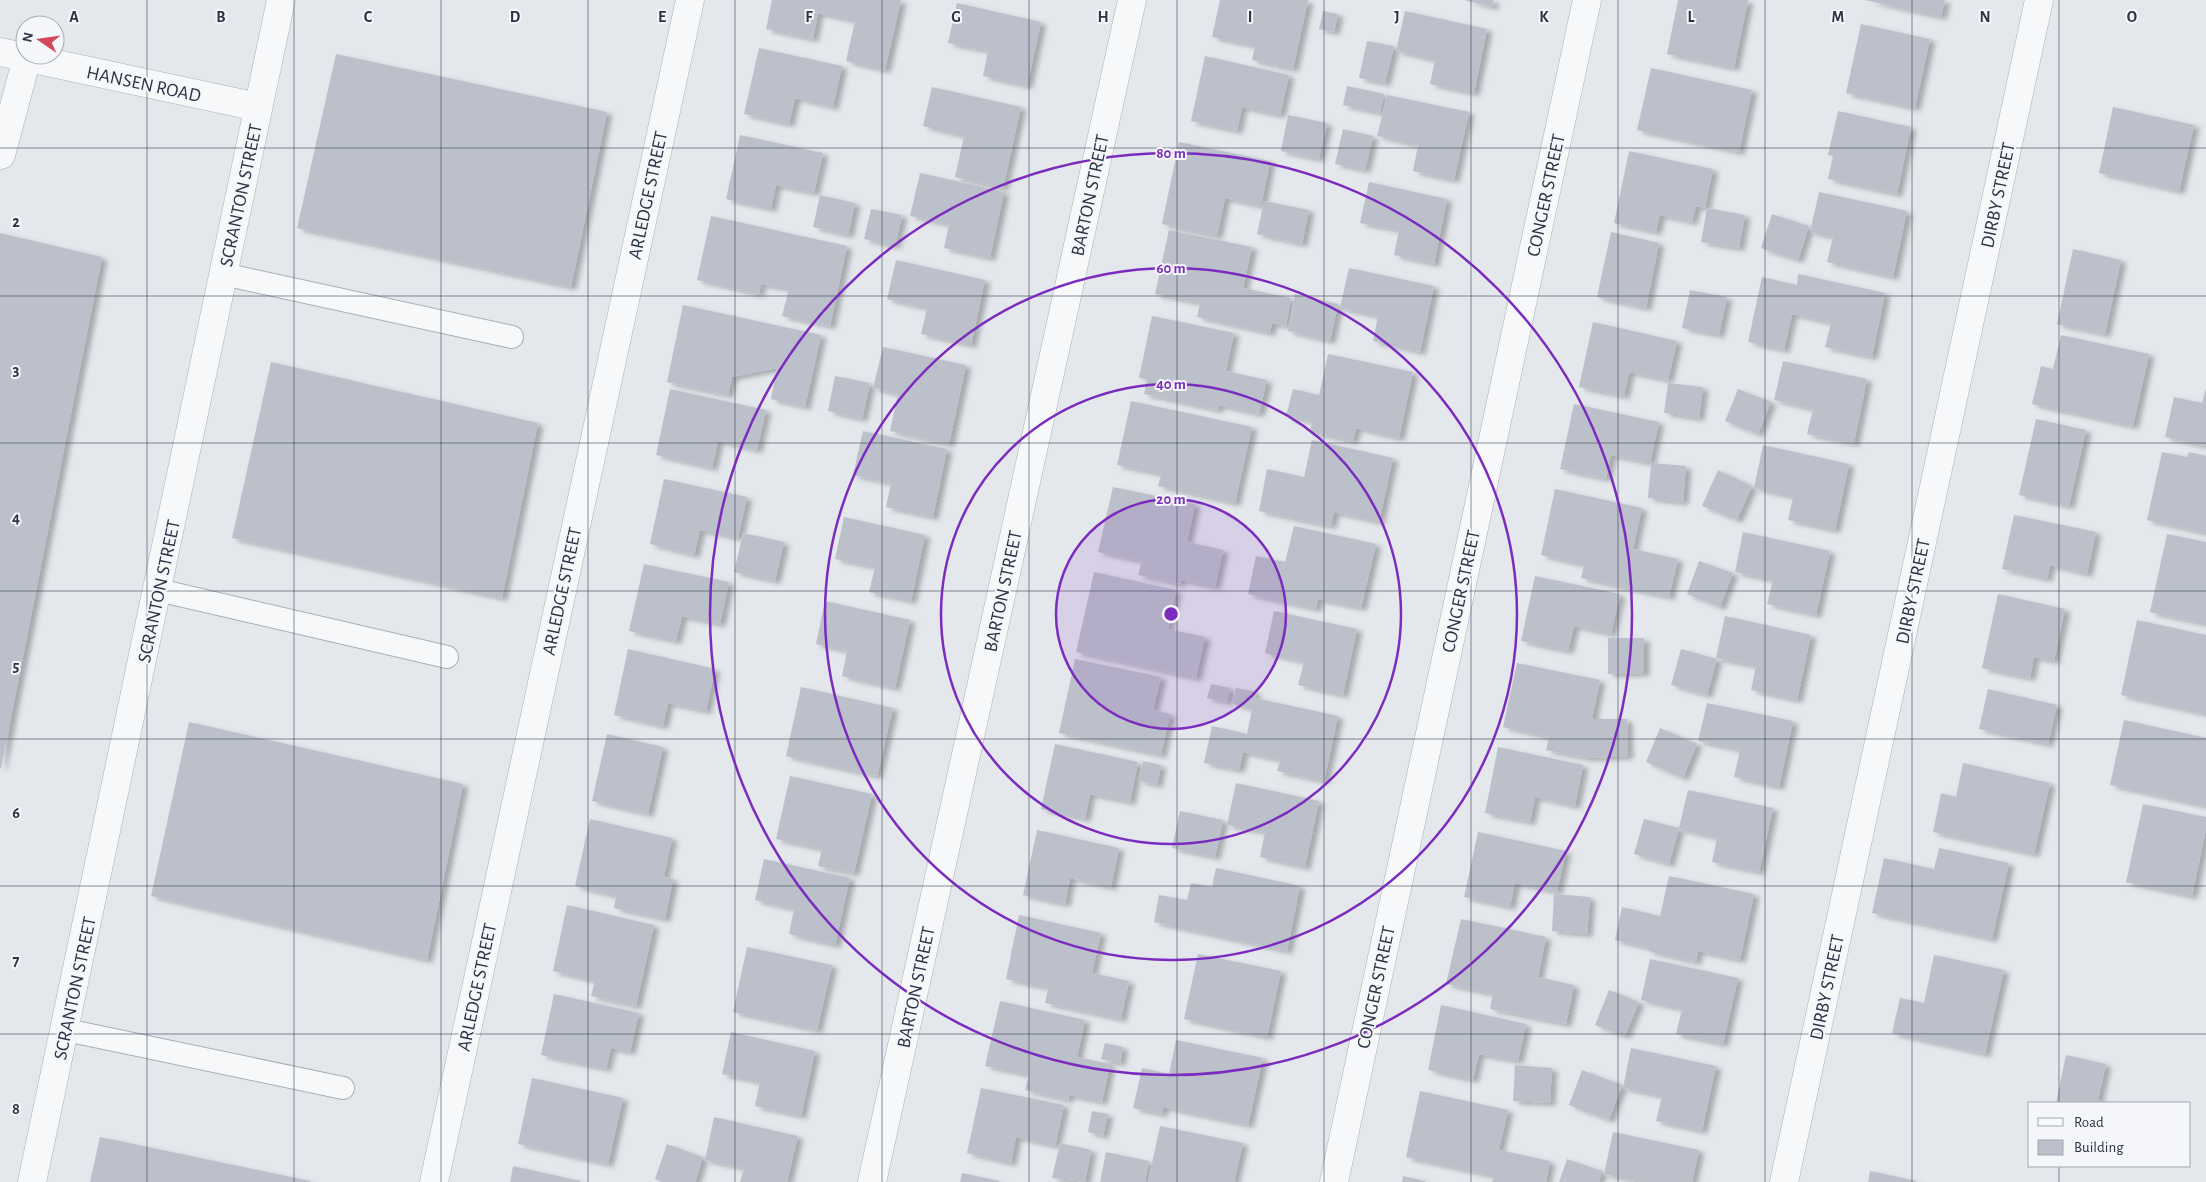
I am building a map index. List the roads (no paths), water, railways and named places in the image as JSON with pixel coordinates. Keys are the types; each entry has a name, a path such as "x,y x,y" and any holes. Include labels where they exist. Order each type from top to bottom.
{"street":[{"name":"SCRANTON STREET","path":"32,1182 66,1030 258,107 282,0"},
{"name":"ARLEDGE STREET","path":"434,1182 690,0"},
{"name":"BARTON STREET","path":"872,1182 1132,0"},
{"name":"CONGER STREET","path":"1334,1182 1587,0"},
{"name":"DIRBY STREET","path":"1784,1182 2039,0"},
{"name":"HANSEN ROAD","path":"0,52 15,55"},
{"path":"1,155 25,65"},
{"name":"HANSEN ROAD","path":"60,65 258,107"}],"lane":[{"path":"223,274 512,337"},
{"path":"158,590 447,657"},
{"path":"66,1030 343,1088"}]}
